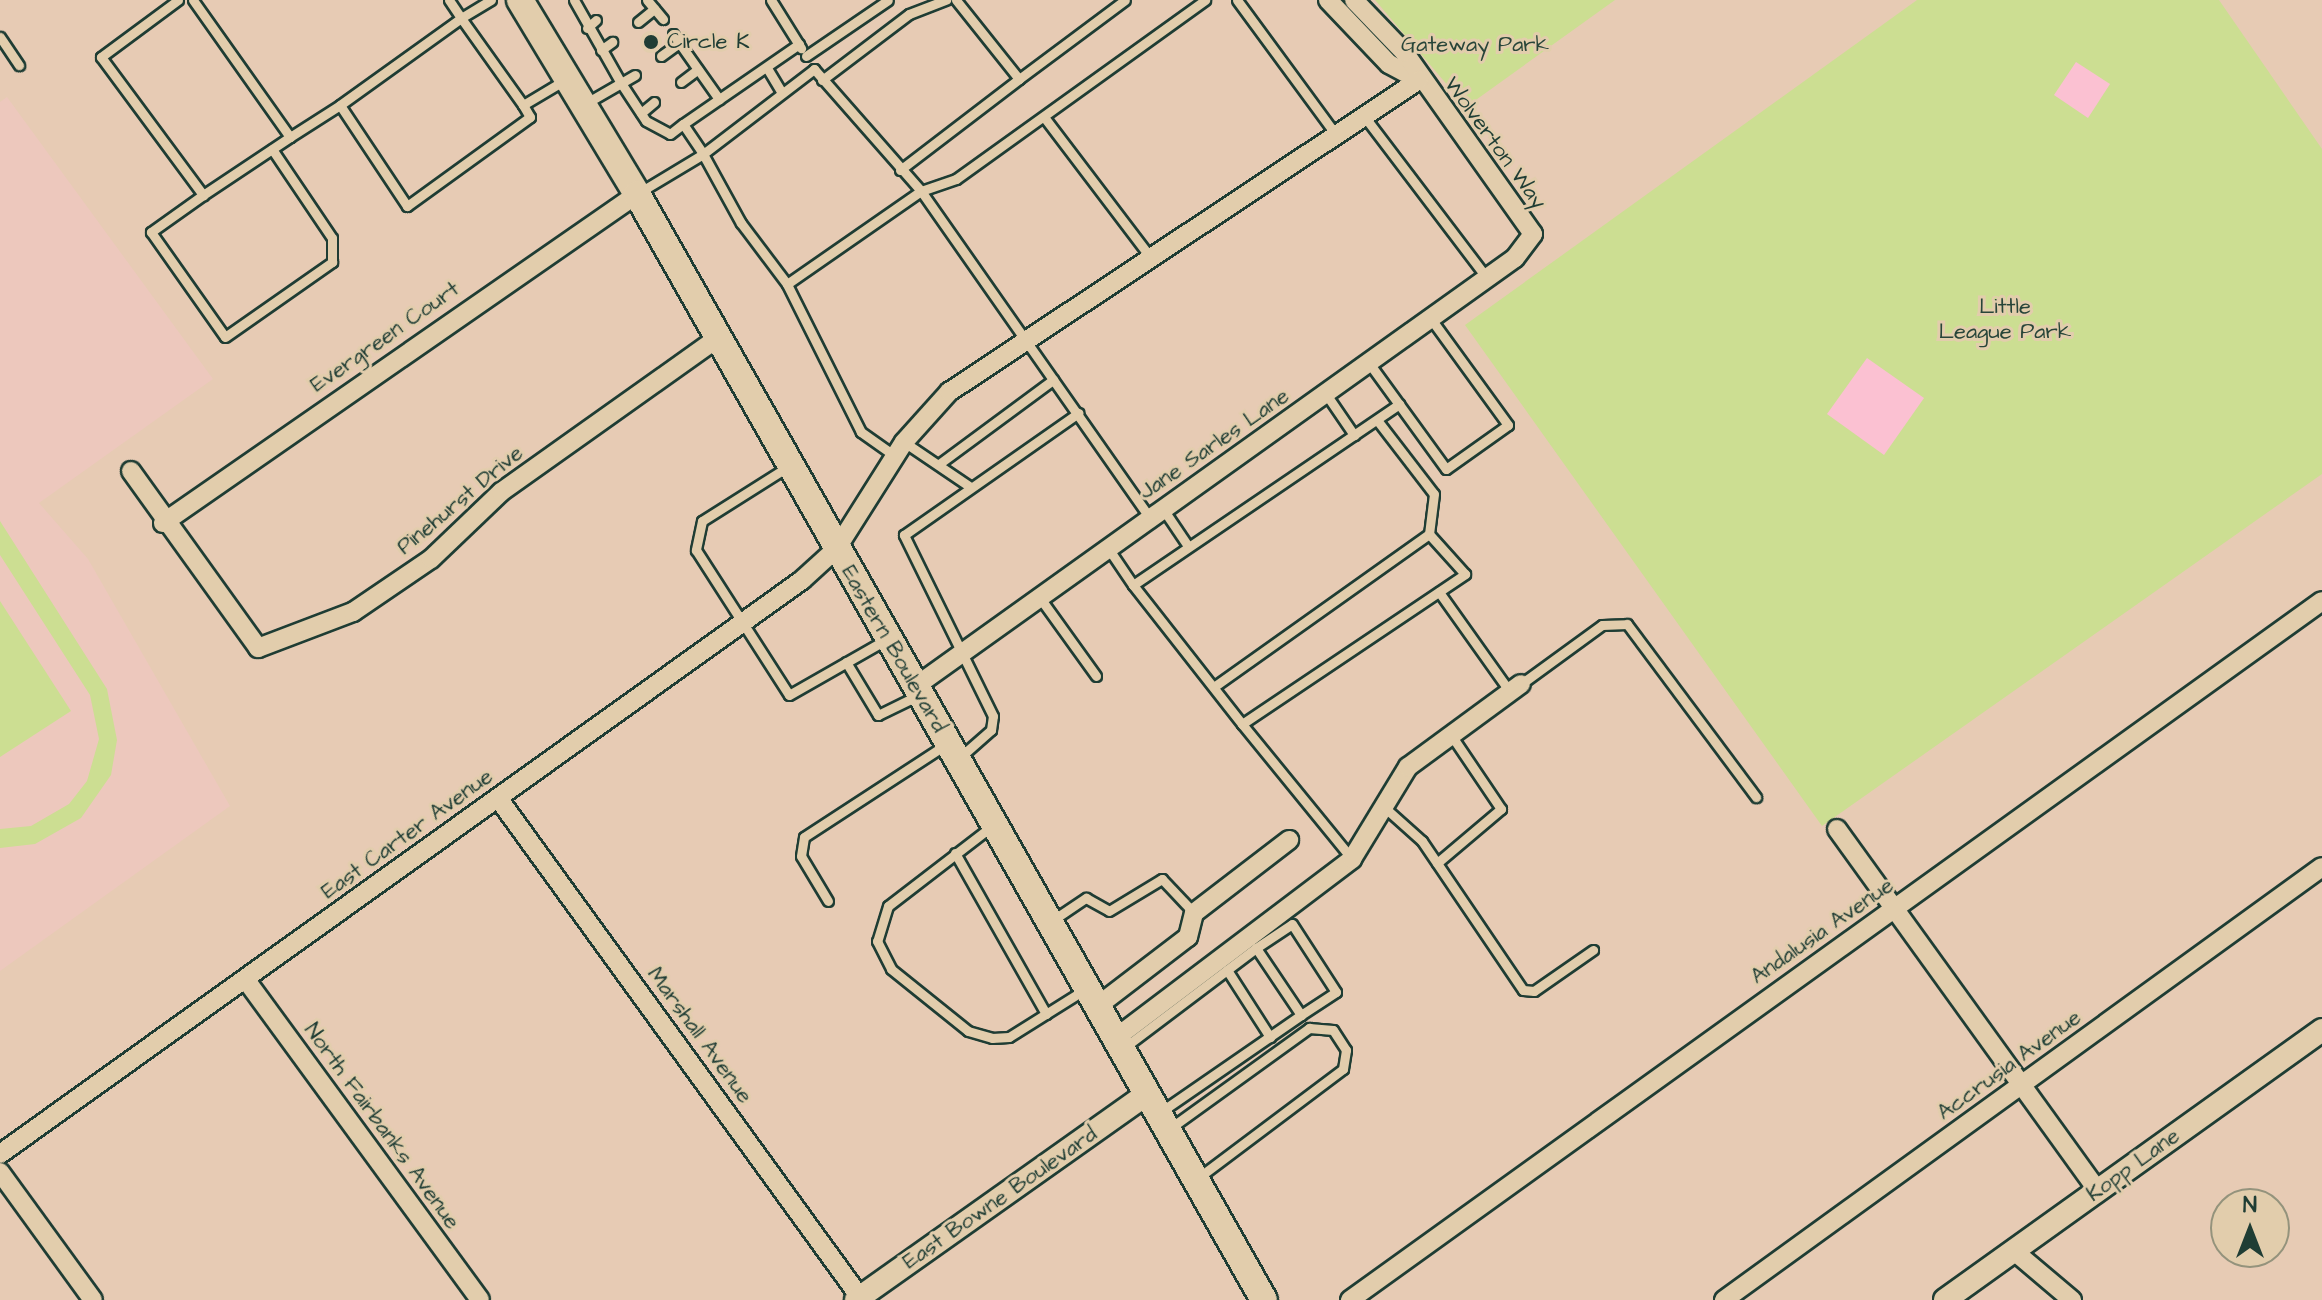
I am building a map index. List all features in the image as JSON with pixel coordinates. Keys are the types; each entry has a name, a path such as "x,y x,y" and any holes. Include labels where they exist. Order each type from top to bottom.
{"main road":[{"name":"Eastern Boulevard","path":"520,0 637,194 889,638 1046,924 1264,1300"}],"street":[{"name":"Wolverton Way","path":"1328,0 1389,64 1419,80"},
{"name":"Wolverton Way","path":"1354,0 1404,52 1419,80 1533,234"},
{"name":"East Carter Avenue","path":"0,1154 743,624 837,548 900,449 943,397 1419,80"},
{"name":"Evergreen Court","path":"163,523 637,194"},
{"name":"Jane Sarles Lane","path":"918,690 964,652 1487,278 1533,234"},
{"name":"Pinehurst Drive","path":"163,523 258,648 353,612 431,559 501,492 718,338"},
{"path":"131,471 163,523"},
{"name":"Andalusia Avenue","path":"1350,1300 2322,601"},
{"path":"1116,1045 1352,859 1408,767 1516,688"},
{"name":"Marshall Avenue","path":"498,798 859,1299"},
{"path":"1837,829 2097,1190"},
{"path":"1090,999 1188,937 1194,913 1289,840"},
{"name":"Accrusia Avenue","path":"1724,1300 2322,867"},
{"name":"North Fairbanks Avenue","path":"246,980 480,1300"},
{"name":"Kopp Lane","path":"1945,1300 2322,1030"},
{"name":"East Bowne Boulevard","path":"859,1299 1155,1114"},
{"path":"0,1172 93,1300"},
{"path":"2014,1251 2072,1300"}],"lane":[{"path":"178,0 101,57 203,195"},
{"path":"193,0 290,137"},
{"path":"340,105 407,206 530,117 449,0"},
{"path":"272,149 332,238 332,262 225,337 151,232 203,195 272,149 290,137 340,105 461,18 491,0"},
{"path":"574,0 587,28 641,113 670,134 799,44"},
{"path":"647,0 663,19"},
{"path":"771,0 822,80 921,191 1053,380 1156,513 1188,546"},
{"path":"806,56 888,0"},
{"path":"822,80 909,14 946,0"},
{"path":"956,0 1019,79"},
{"path":"900,170 1125,0"},
{"path":"1237,0 1336,135"},
{"path":"787,284 921,191 956,179 1198,2"},
{"path":"638,22 654,9"},
{"path":"587,28 596,20"},
{"path":"0,37 19,65"},
{"path":"661,56 676,38 719,99"},
{"path":"601,50 612,42"},
{"path":"767,68 782,93"},
{"path":"681,82 698,69"},
{"path":"637,194 703,154 814,69"},
{"path":"584,105 635,75"},
{"path":"523,105 568,78"},
{"path":"641,113 654,102"},
{"path":"1364,116 1487,278"},
{"path":"1044,117 1152,259"},
{"path":"683,124 741,223 787,284 861,432 939,464 969,486"},
{"path":"1369,363 1446,469 1508,425 1431,319"},
{"path":"939,464 1053,380"},
{"path":"1326,394 1354,435"},
{"path":"1133,585 1399,404"},
{"path":"828,901 801,856 804,837 952,752 994,724 964,652 904,535 969,486 1078,413"},
{"path":"1214,687 1429,534 1434,494 1377,420"},
{"path":"789,466 702,521 694,536 743,624 789,695 889,638"},
{"path":"1242,724 1465,574 1429,534"},
{"path":"1108,548 1133,585 1242,724 1352,859"},
{"path":"1439,592 1516,688 1602,625 1627,624 1756,797"},
{"path":"1040,598 1096,676"},
{"path":"846,662 878,715 918,690"},
{"path":"1437,863 1501,809 1451,735"},
{"path":"1384,807 1437,863 1523,990 1534,991 1593,950"},
{"path":"992,826 902,892 876,926 891,969 968,1031 992,1038 1009,1037 1046,1014 1090,999"},
{"path":"955,853 1046,1014"},
{"path":"1046,924 1086,898 1109,911 1162,879 1194,913"},
{"path":"1116,1045 1292,924 1336,992 1155,1114"},
{"path":"1256,948 1301,1015"},
{"path":"1227,970 1270,1037"},
{"path":"1155,1114 1309,1028 1333,1030 1346,1050 1343,1069 1193,1181"}],"shaded area":[{"path":"7,97 213,379 39,503 88,559 230,806 0,971 0,102"}],"green space":[{"name":"Gateway Park","path":"1375,0 1615,0 1466,107"},
{"name":"Little League Park","path":"1917,0 2219,0 2322,149 2322,474 1822,826 1465,325"},
{"path":"0,521 107,689 117,740 111,775 81,818 35,844 0,848 0,829 31,826 69,804 87,781 99,739 90,695 0,555"},
{"path":"0,601 71,711 0,757"}],"building":[{"path":"2076,62 2110,84 2088,118 2054,95"},
{"path":"1867,358 1924,398 1884,455 1827,414"}],"place":[{"name":"Circle K","path":"651,42"}]}
